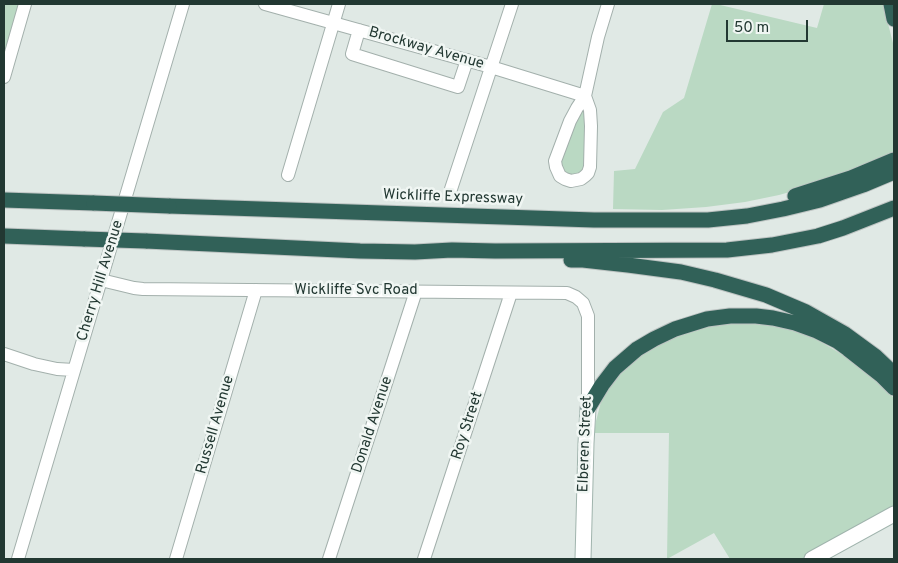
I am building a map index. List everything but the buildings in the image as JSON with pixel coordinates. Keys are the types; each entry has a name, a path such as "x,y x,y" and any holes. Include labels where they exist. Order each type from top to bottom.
{"highway":[{"path":"890,4 894,19"},
{"path":"664,220 729,211 796,196 851,178 894,160"},
{"name":"Wickliffe Expressway","path":"4,200 584,220 708,220 747,216 783,209 838,194 894,172"},
{"path":"4,236 360,251 726,250 772,245 818,236 894,208"},
{"path":"415,252 451,258 582,260 681,272 715,280 781,300 828,323 875,356 894,374"},
{"path":"588,408 615,368 637,349 675,329 707,319 730,316 773,318 817,331 848,348 894,388"}],"street":[{"path":"4,77 25,4"},
{"name":"Cherry Hill Avenue","path":"18,559 183,4"},
{"name":"Brockway Avenue","path":"265,4 468,60 585,96"},
{"path":"288,176 339,4"},
{"path":"452,189 512,4"},
{"path":"585,96 590,110 590,167 581,179 571,181 560,176 556,167 556,161 570,121 585,96 598,37 608,4"},
{"path":"359,30 352,54 458,87 468,60"},
{"name":"Wickliffe Svc Road","path":"101,280 134,288 567,293 583,303 588,316 588,328"},
{"name":"Russell Avenue","path":"176,559 256,290"},
{"name":"Donald Avenue","path":"329,559 416,291"},
{"name":"Roy Street","path":"424,559 511,293"},
{"name":"Elberen Street","path":"583,559 588,408 588,328"},
{"path":"4,354 34,364 57,369 74,370"},
{"path":"812,559 894,516"}],"green space":[{"path":"4,4 25,4 4,77"},
{"path":"712,4 817,28 824,4 883,4 894,47 894,152 879,160 815,185 745,202 662,210 613,209 614,171 635,169 663,112 684,98"},
{"path":"585,96 590,167 581,179 557,171"},
{"path":"756,322 791,328 813,337 851,360 875,379 894,398 894,514 812,559 730,559 714,533 667,559 669,433 594,433 602,398 620,373 635,358 668,339 718,323"}]}
